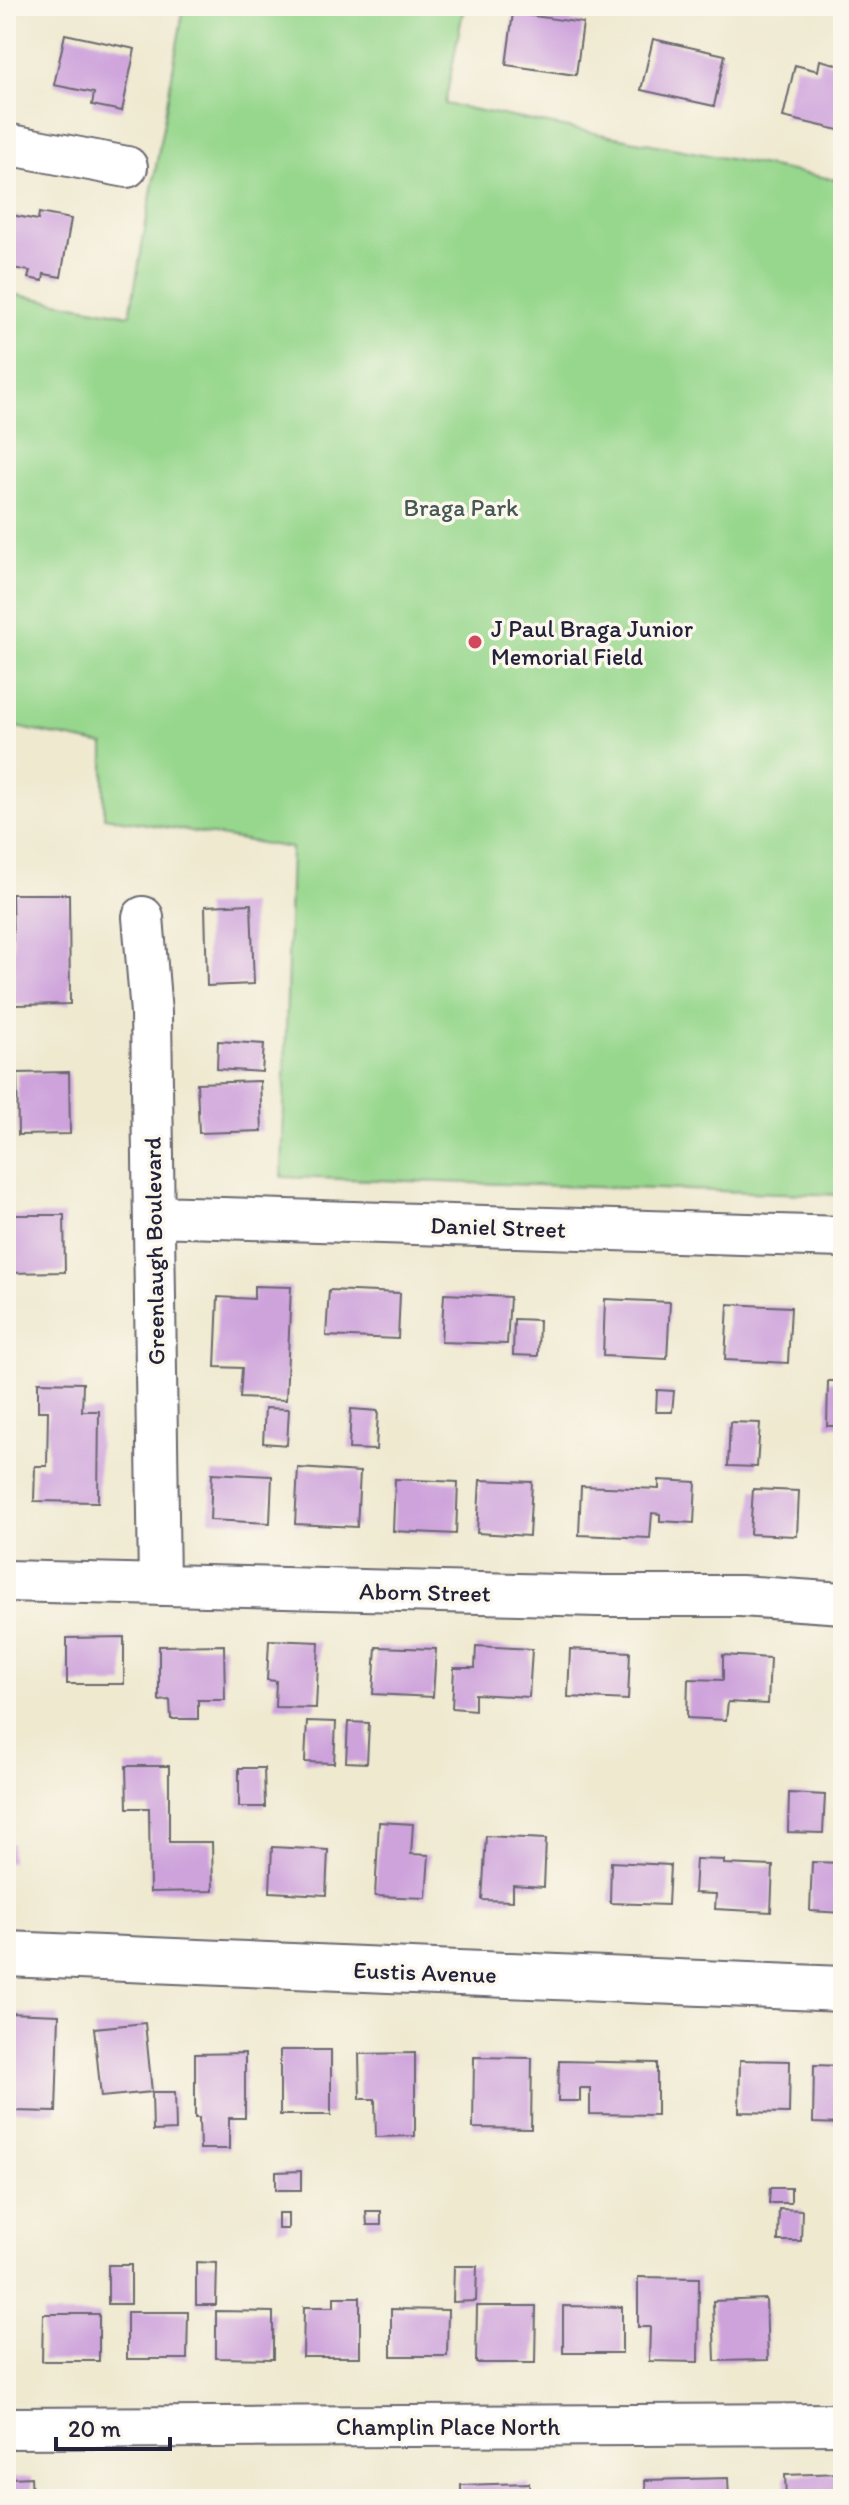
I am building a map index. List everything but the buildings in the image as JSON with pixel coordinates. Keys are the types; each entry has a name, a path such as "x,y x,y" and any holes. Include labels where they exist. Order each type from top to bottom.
{"street":[{"path":"6,144 127,167"},
{"name":"Greenlaugh Boulevard","path":"143,917 151,1013 159,1585"},
{"name":"Daniel Street","path":"154,1216 843,1237"},
{"name":"Aborn Street","path":"6,1581 598,1596 741,1596 843,1603"},
{"name":"Eustis Avenue","path":"6,1954 843,1989"},
{"name":"Champlin Place North","path":"6,2428 843,2424"}],"green space":[{"name":"Braga Park","path":"184,6 464,6 445,104 843,181 843,1195 282,1177 291,848 104,817 104,745 6,725 6,293 130,315"}],"place":[{"name":"J Paul Braga Junior Memorial Field","path":"475,642"}]}
